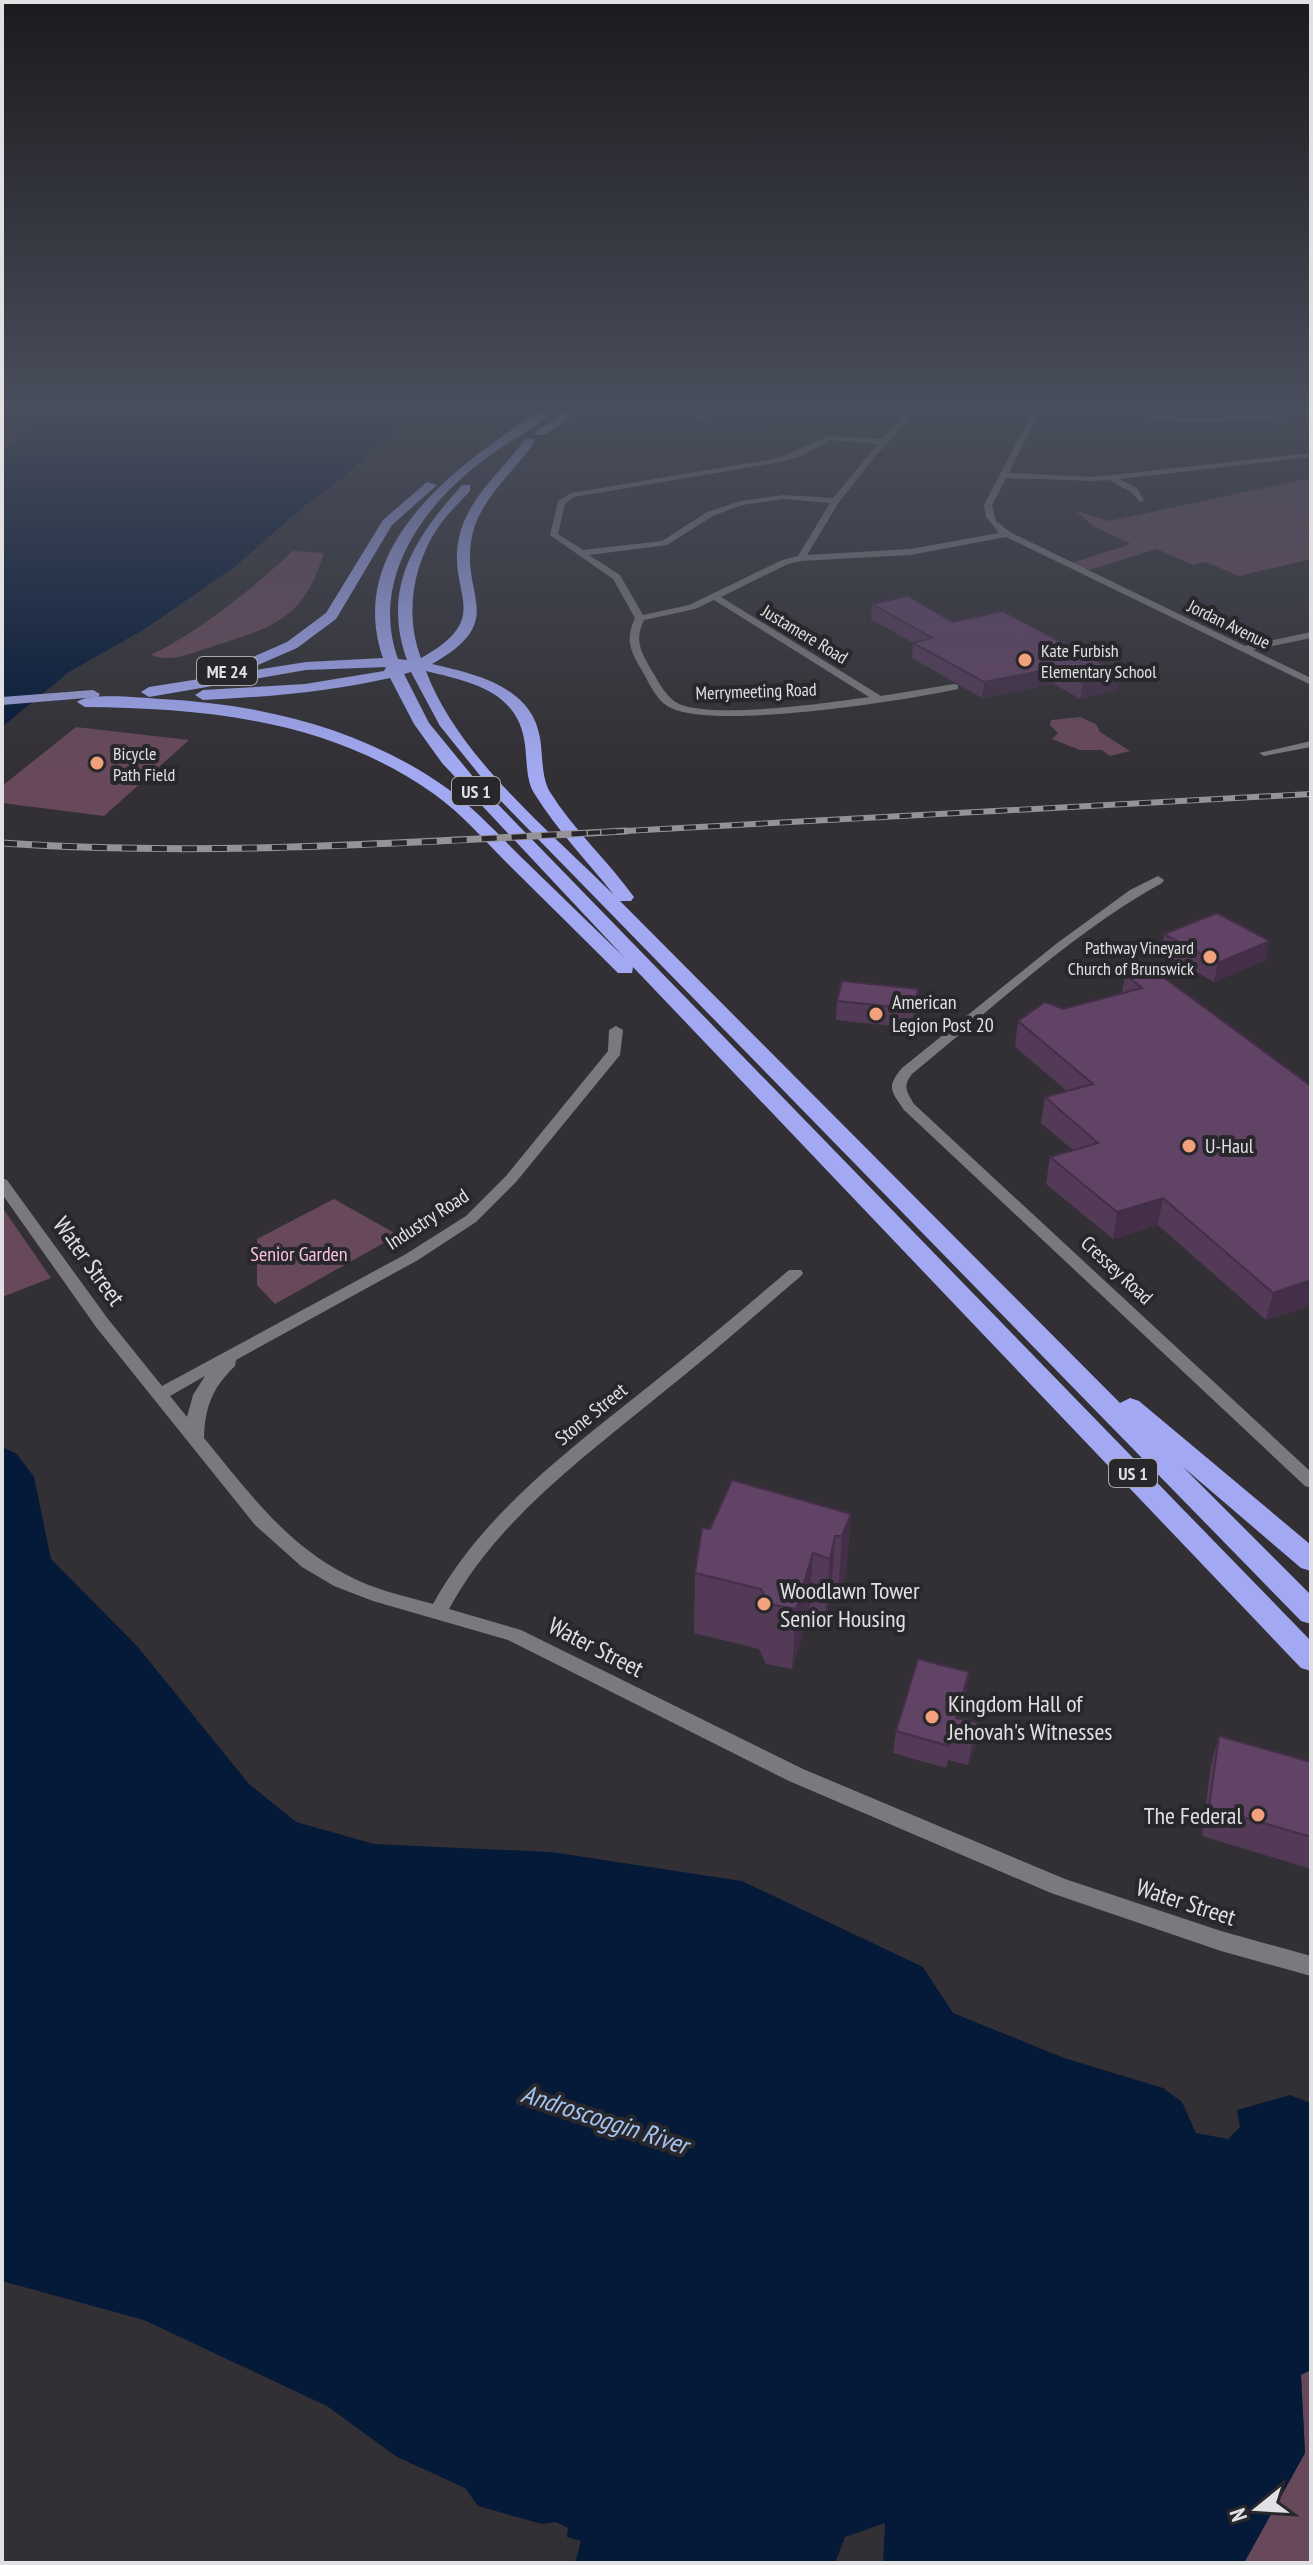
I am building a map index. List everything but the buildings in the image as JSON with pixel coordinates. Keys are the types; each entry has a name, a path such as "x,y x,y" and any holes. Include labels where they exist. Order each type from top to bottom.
{"highway":[{"name":"ME 24","path":"89,698 200,678 253,662 292,645 337,610 369,549 385,528"},
{"name":"US 1","path":"411,528 390,568 382,623 387,654 399,687 430,739 460,775 1311,1660"},
{"name":"US 1","path":"433,528 425,538 406,590 404,618 409,648 427,696 461,748 1311,1613"},
{"name":"ME 24","path":"89,698 324,686 404,669 438,654 455,643 471,619 463,554 469,528"},
{"path":"2,708 148,692 316,663 369,660 426,667 468,677 503,694 519,707 529,722 532,761 541,791 651,927 654,945"},
{"path":"2,701 89,698 182,704 254,714 334,736 413,772 449,797 479,825 702,1044 754,1079"},
{"path":"1077,1374 1110,1391 1133,1409 1311,1561"}],"street":[{"path":"556,528 554,535 617,577 640,618 673,613 715,597 785,562 801,558 910,552 1007,534"},
{"path":"582,553 664,543 686,528"},
{"path":"801,558 819,528"},
{"path":"999,528 1007,534"},
{"name":"Jordan Avenue","path":"1007,534 1311,682"},
{"name":"Justamere Road","path":"715,597 879,699"},
{"name":"Merrymeeting Road","path":"640,618 632,635 634,650 660,692 677,707 715,711 879,699 954,687"},
{"path":"1245,649 1311,635"},
{"path":"1264,753 1311,744"},
{"name":"Cressey Road","path":"1158,880 1134,893 1019,979 916,1063 899,1080 902,1099 1311,1482"},
{"name":"Industry Road","path":"160,1394 412,1257 471,1219 511,1179 615,1052 616,1030"},
{"name":"Water Street","path":"2,1183 102,1323 261,1520 309,1562 341,1581 380,1596 514,1635 738,1748 990,1858 1125,1910 1311,1966"},
{"name":"Stone Street","path":"438,1612 458,1576 483,1544 560,1468 795,1273"},
{"name":"Industry Road","path":"196,1437 195,1410 206,1388 238,1353"}],"green space":[{"path":"1097,528 1311,528 1311,559 1239,576 1206,562 1193,565 1157,549 1089,570 1072,563 1131,544"},
{"path":"293,551 324,553 306,593 283,618 252,633 174,658 151,655 225,608"},
{"path":"1080,717 1096,724 1100,732 1130,751 1110,756 1102,750 1080,750 1052,739 1058,733 1050,725 1051,720"},
{"name":"Bicycle Path Field","path":"76,727 189,740 104,816 2,803 2,786"},
{"name":"Senior Garden","path":"334,1199 398,1235 275,1304 257,1285 257,1239"},
{"path":"2,1207 51,1278 2,1297"},
{"path":"1311,2370 1311,2563 1244,2563 1305,2453 1301,2374"}],"water":[{"path":"2,528 279,528 236,566 143,630 69,672 2,727"},
{"name":"Androscoggin River","path":"2,1447 17,1454 34,1477 51,1559 137,1646 249,1784 296,1822 374,1844 551,1852 742,1881 923,1967 953,2013 1064,2058 1163,2088 1182,2102 1196,2133 1228,2139 1240,2127 1237,2110 1290,2095 1311,2103 1311,2370 1301,2375 1305,2453 1244,2563 883,2563 885,2523 845,2537 835,2563 575,2563 581,2541 567,2537 568,2528 556,2522 542,2524 478,2506 465,2488 397,2457 327,2406 144,2320 2,2281"}],"railway":[{"path":"607,832 1311,794"},
{"path":"607,832 626,831"},
{"path":"2,843 158,849 236,848 607,832"},
{"path":"588,833 607,832"}],"place":[{"name":"Kate Furbish Elementary School","path":"1025,660"},
{"name":"Bicycle Path Field","path":"97,763"},
{"name":"Pathway Vineyard Church of Brunswick","path":"1210,957"},
{"name":"American Legion Post 20","path":"876,1014"},
{"name":"U-Haul","path":"1189,1146"},
{"name":"Woodlawn Tower Senior Housing","path":"764,1604"},
{"name":"Kingdom Hall of Jehovah's Witnesses","path":"932,1717"},
{"name":"The Federal","path":"1258,1815"}]}
